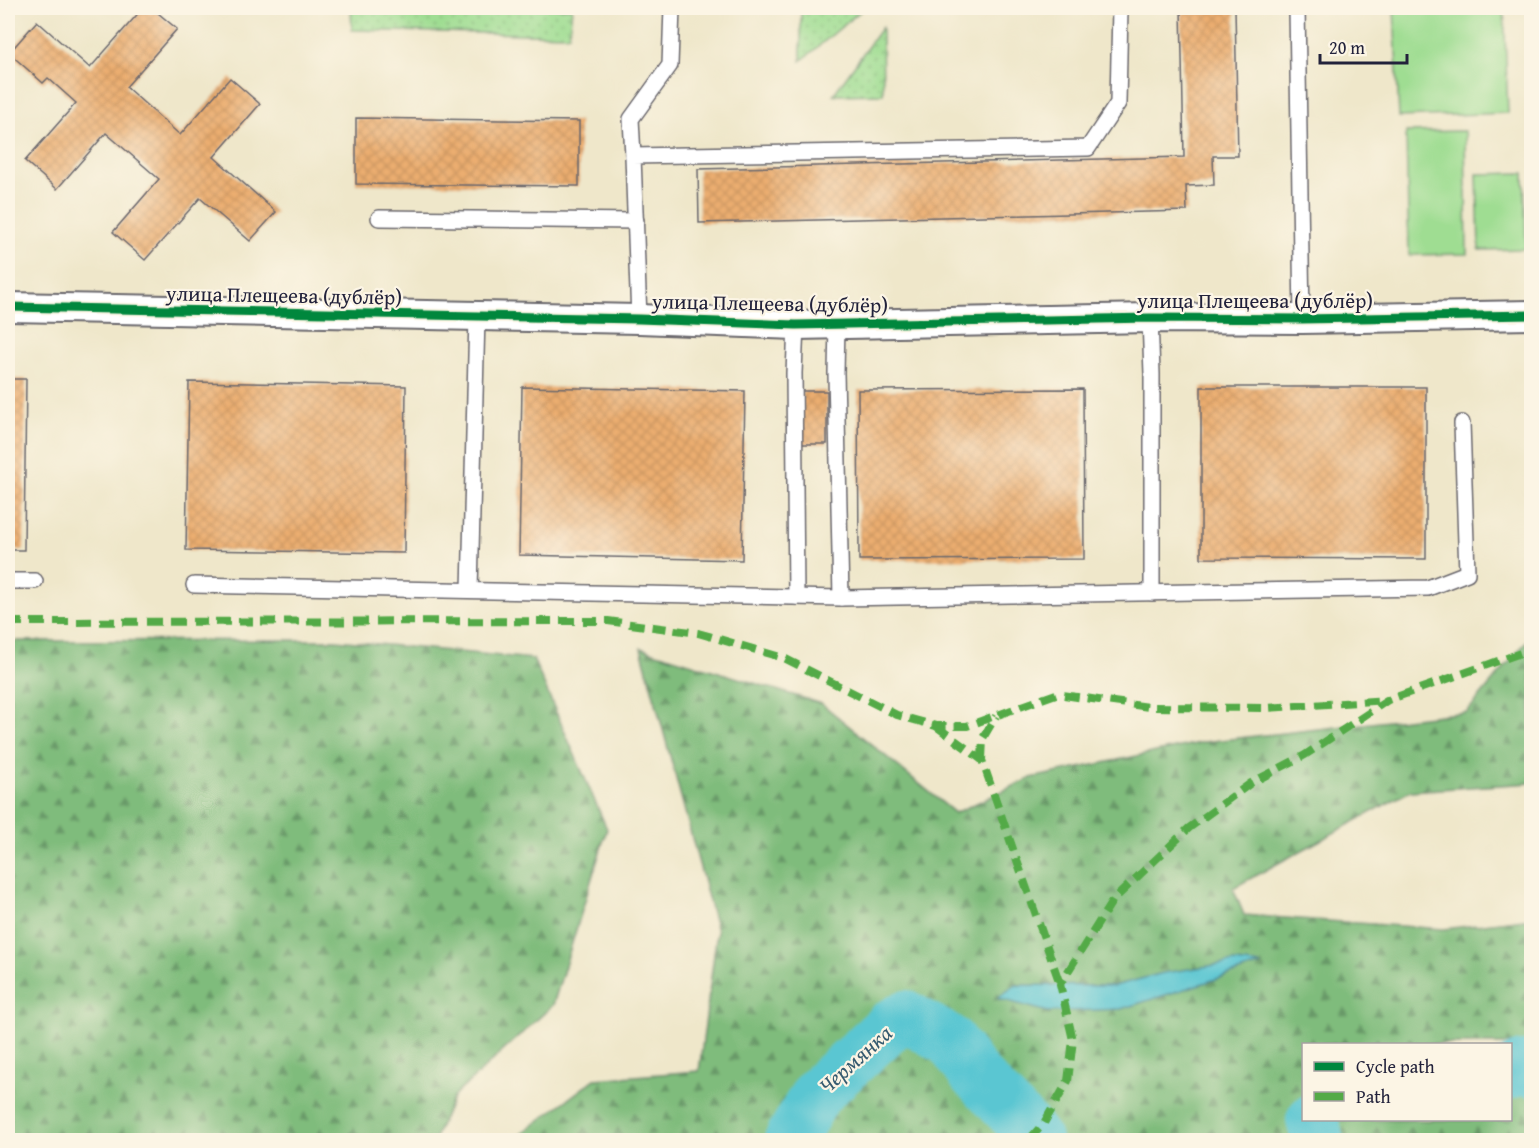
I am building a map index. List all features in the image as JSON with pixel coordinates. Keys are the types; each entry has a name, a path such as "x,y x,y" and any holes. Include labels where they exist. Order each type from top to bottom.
{"street":[{"name":"улица Плещеева (дублёр)","path":"8,307 796,325 1150,318 1302,319 1532,315"}],"lane":[{"path":"639,320 630,119 670,64 672,8"},
{"path":"633,156 1088,148 1118,103 1120,8"},
{"path":"1297,8 1302,319"},
{"path":"379,218 636,221"},
{"path":"470,591 477,317"},
{"path":"1150,318 1152,593"},
{"path":"837,324 841,598"},
{"path":"796,325 794,373 796,597"},
{"path":"194,585 841,598 1428,588 1467,573 1462,423"},
{"path":"8,581 35,581"}],"green space":[{"path":"351,8 572,8 569,35 352,30"},
{"path":"801,8 864,8 801,61"},
{"path":"1394,8 1504,8 1508,113 1399,117"},
{"path":"882,27 883,94 833,95"},
{"path":"1465,131 1467,254 1409,255 1406,132"},
{"path":"1524,173 1526,249 1479,250 1477,174"},
{"path":"1531,636 1531,783 1410,791 1233,888 1244,915 1444,929 1531,918 1531,1140 513,1140 595,1079 699,1071 717,931 641,648 822,704 955,813 1031,778 1204,742 1467,712"},
{"path":"336,640 533,659 607,829 553,1005 454,1096 434,1140 8,1140 8,641"}],"water":[{"path":"1235,962 1261,965 1121,1009 1048,1012 997,998 1016,985 1114,986 1163,973"}],"building":[{"path":"143,8 152,8 177,29 126,87 180,135 230,78 260,104 214,157 276,212 250,241 200,198 145,260 113,232 159,179 106,133 57,189 25,161 76,103 48,78 43,83 9,53 37,21 90,68"},
{"path":"1181,8 1235,8 1238,156 1213,156 1214,185 1186,186 1187,211 699,223 698,169 1184,157"},
{"path":"356,118 579,121 579,186 356,184"},
{"path":"8,379 26,379 24,550 8,550"},
{"path":"189,382 406,386 404,553 186,550"},
{"path":"522,387 745,391 742,560 519,555"},
{"path":"1201,387 1426,387 1426,559 1201,558"},
{"path":"1083,389 1084,559 859,560 858,390"},
{"path":"802,391 827,391 827,444 802,444"}],"waterway":[{"name":"Чермянка","path":"790,1140 817,1093 891,1025 906,1016 950,1041 975,1075 1036,1140"},
{"name":"Чермянка","path":"1512,1072 1522,1067 1532,1071"},
{"name":"Чермянка","path":"1312,1121 1318,1140"}],"marked path":[{"path":"8,622 608,621 698,633 784,658 897,715 936,726 967,726 1056,694 1149,707 1268,708 1388,700"},
{"path":"1029,1140 1044,1123 1068,1081 1073,1040 1060,984 1113,900 1189,828 1251,783 1305,755 1388,700 1532,649"},
{"path":"982,760 983,738 996,716"},
{"path":"936,726 982,760 1060,984"}],"cycle path":[{"path":"8,307 639,319 796,325 1150,318 1302,319 1532,315"}]}
